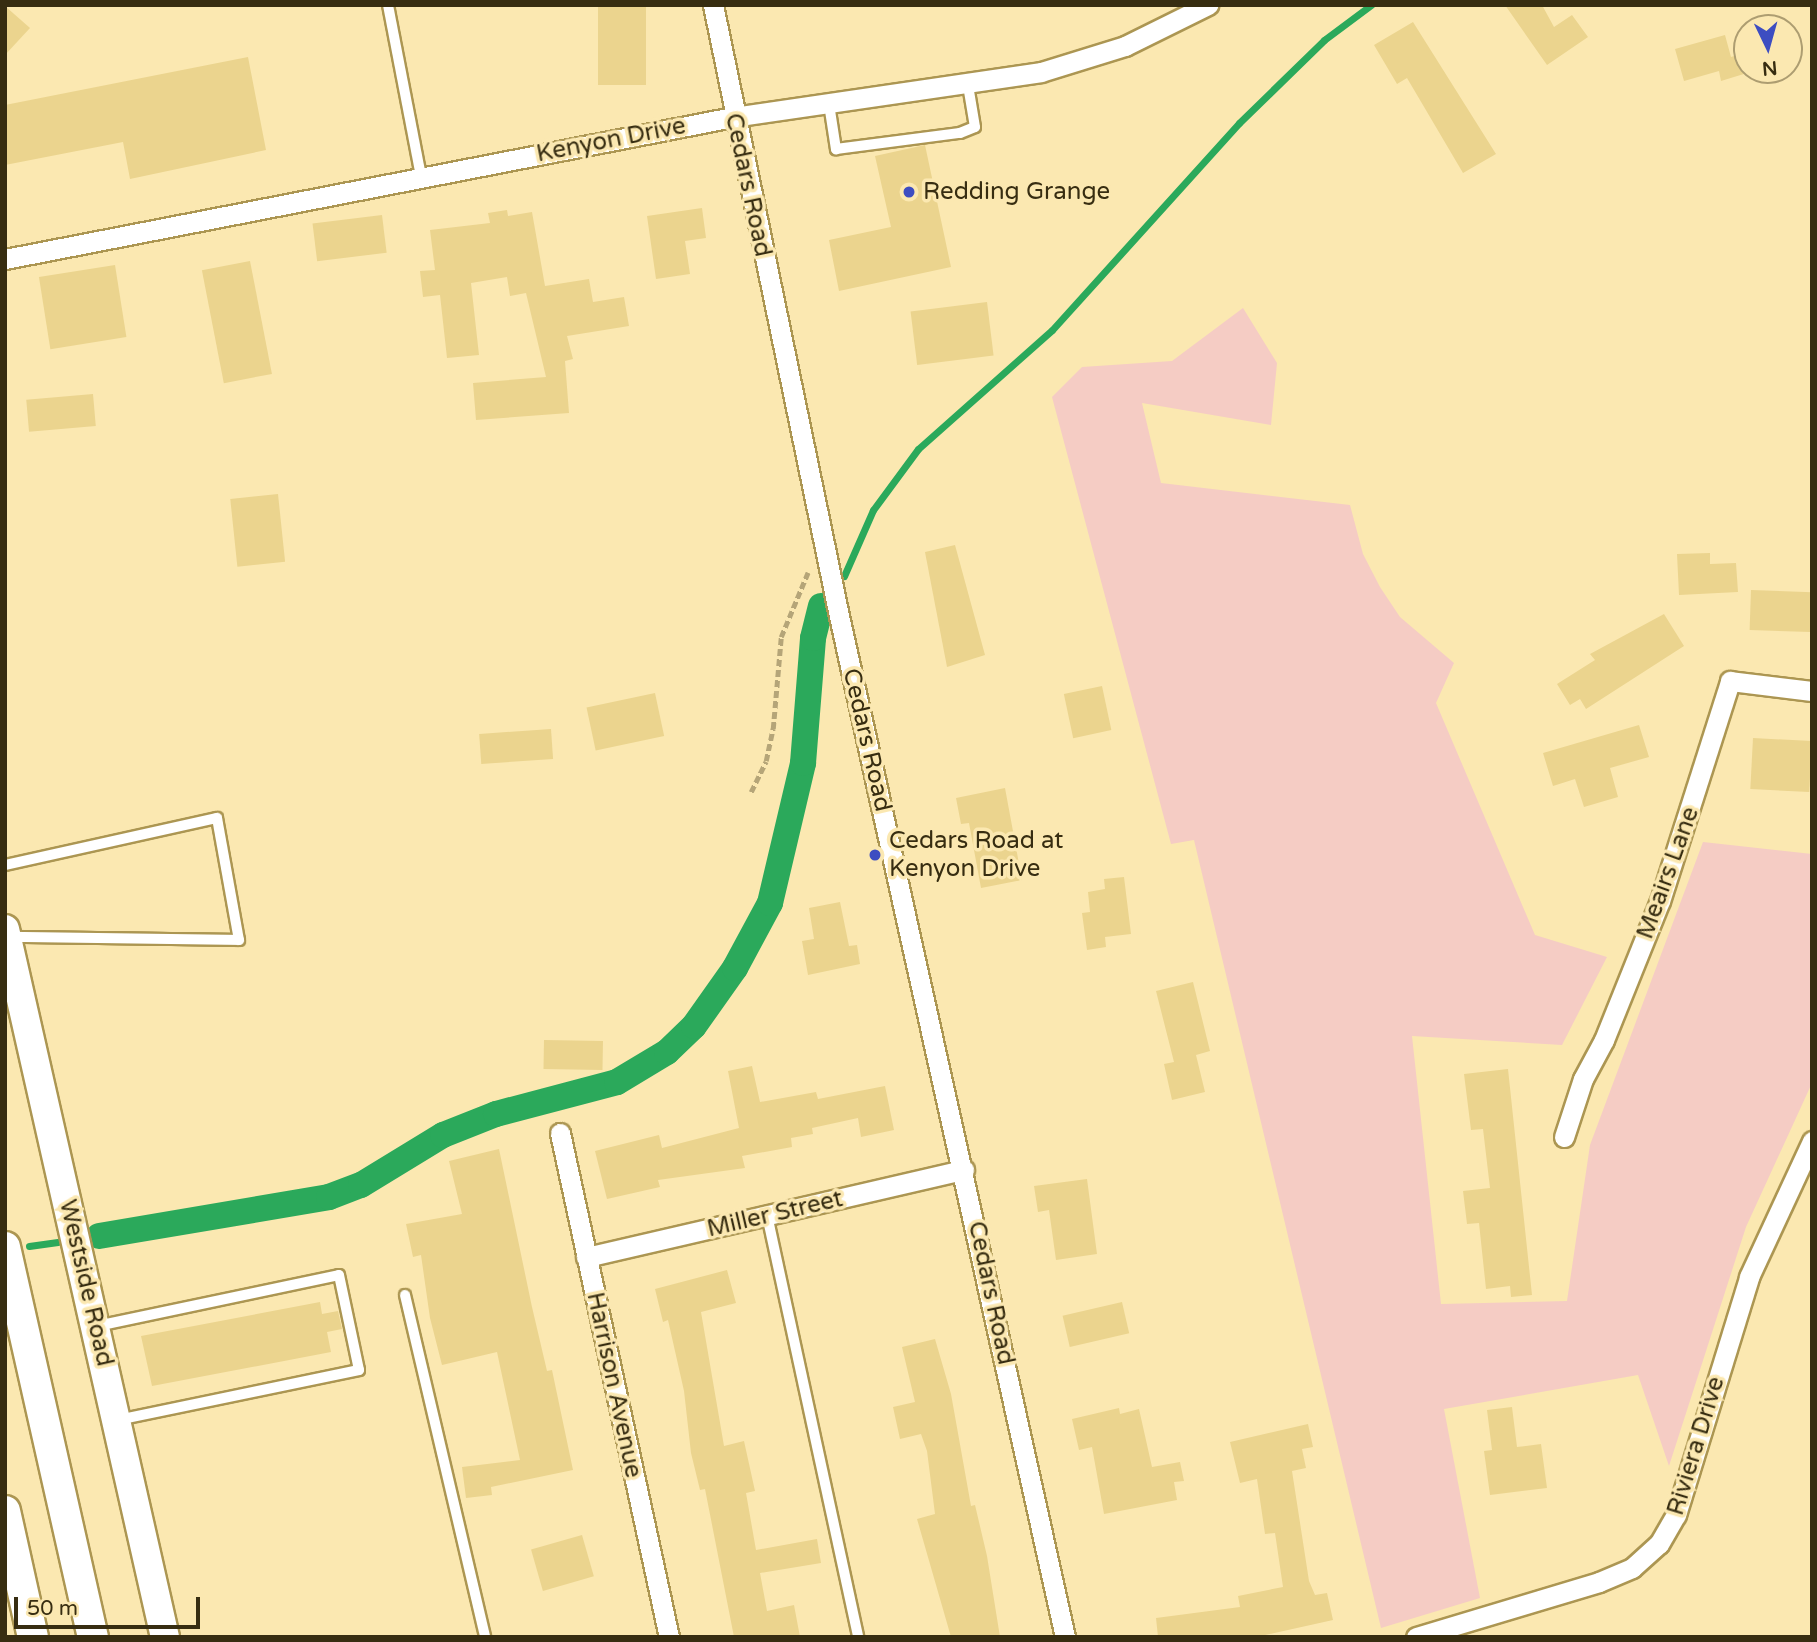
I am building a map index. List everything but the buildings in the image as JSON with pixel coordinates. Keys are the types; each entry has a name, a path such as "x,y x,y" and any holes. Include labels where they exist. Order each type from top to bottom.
{"main road":[{"path":"5,1247 93,1637"},
{"path":"5,1511 33,1637"}],"street":[{"name":"Cedars Road","path":"713,5 733,117 839,616 964,1170 1065,1637"},
{"name":"Kenyon Drive","path":"5,259 733,117 968,85 1097,57 1208,5"},
{"name":"Meairs Lane","path":"1564,1137 1583,1080 1604,1040 1660,901 1730,681 1812,691"},
{"name":"Westside Road","path":"6,933 165,1637"},
{"name":"Harrison Avenue","path":"560,1133 669,1637"},
{"name":"Riviera Drive","path":"1416,1637 1600,1582 1632,1568 1659,1544 1676,1515 1749,1277 1812,1141"},
{"name":"Miller Street","path":"586,1257 964,1170"}],"lane":[{"path":"388,5 421,176"},
{"path":"829,104 836,149 960,133 975,127 968,85"},
{"path":"5,864 217,818 239,940 6,933"},
{"path":"767,1215 858,1637"},
{"path":"96,1326 339,1275 359,1370 117,1420"},
{"path":"405,1295 485,1637"}],"path":[{"path":"751,792 766,761 773,729 781,637 823,540"}],"shaded area":[{"path":"1243,308 1277,363 1271,425 1142,403 1161,483 1350,505 1363,554 1380,587 1400,617 1454,663 1436,703 1535,935 1607,957 1562,1045 1412,1036 1441,1304 1567,1301 1590,1145 1703,842 1812,854 1812,1083 1746,1227 1669,1466 1638,1375 1444,1409 1480,1598 1381,1628 1194,840 1171,844 1052,397 1082,367 1172,361"}],"waterway":[{"path":"844,576 873,510 918,449 1052,330 1239,123 1324,40 1371,5"},
{"path":"99,1236 329,1197 361,1185 443,1135 496,1114 617,1082 667,1052 694,1026 735,968 770,903 803,763 813,638 821,606"},
{"path":"29,1246 58,1242"}],"place":[{"name":"Redding Grange","path":"909,192"},
{"name":"Cedars Road at Kenyon Drive","path":"875,855"}]}
